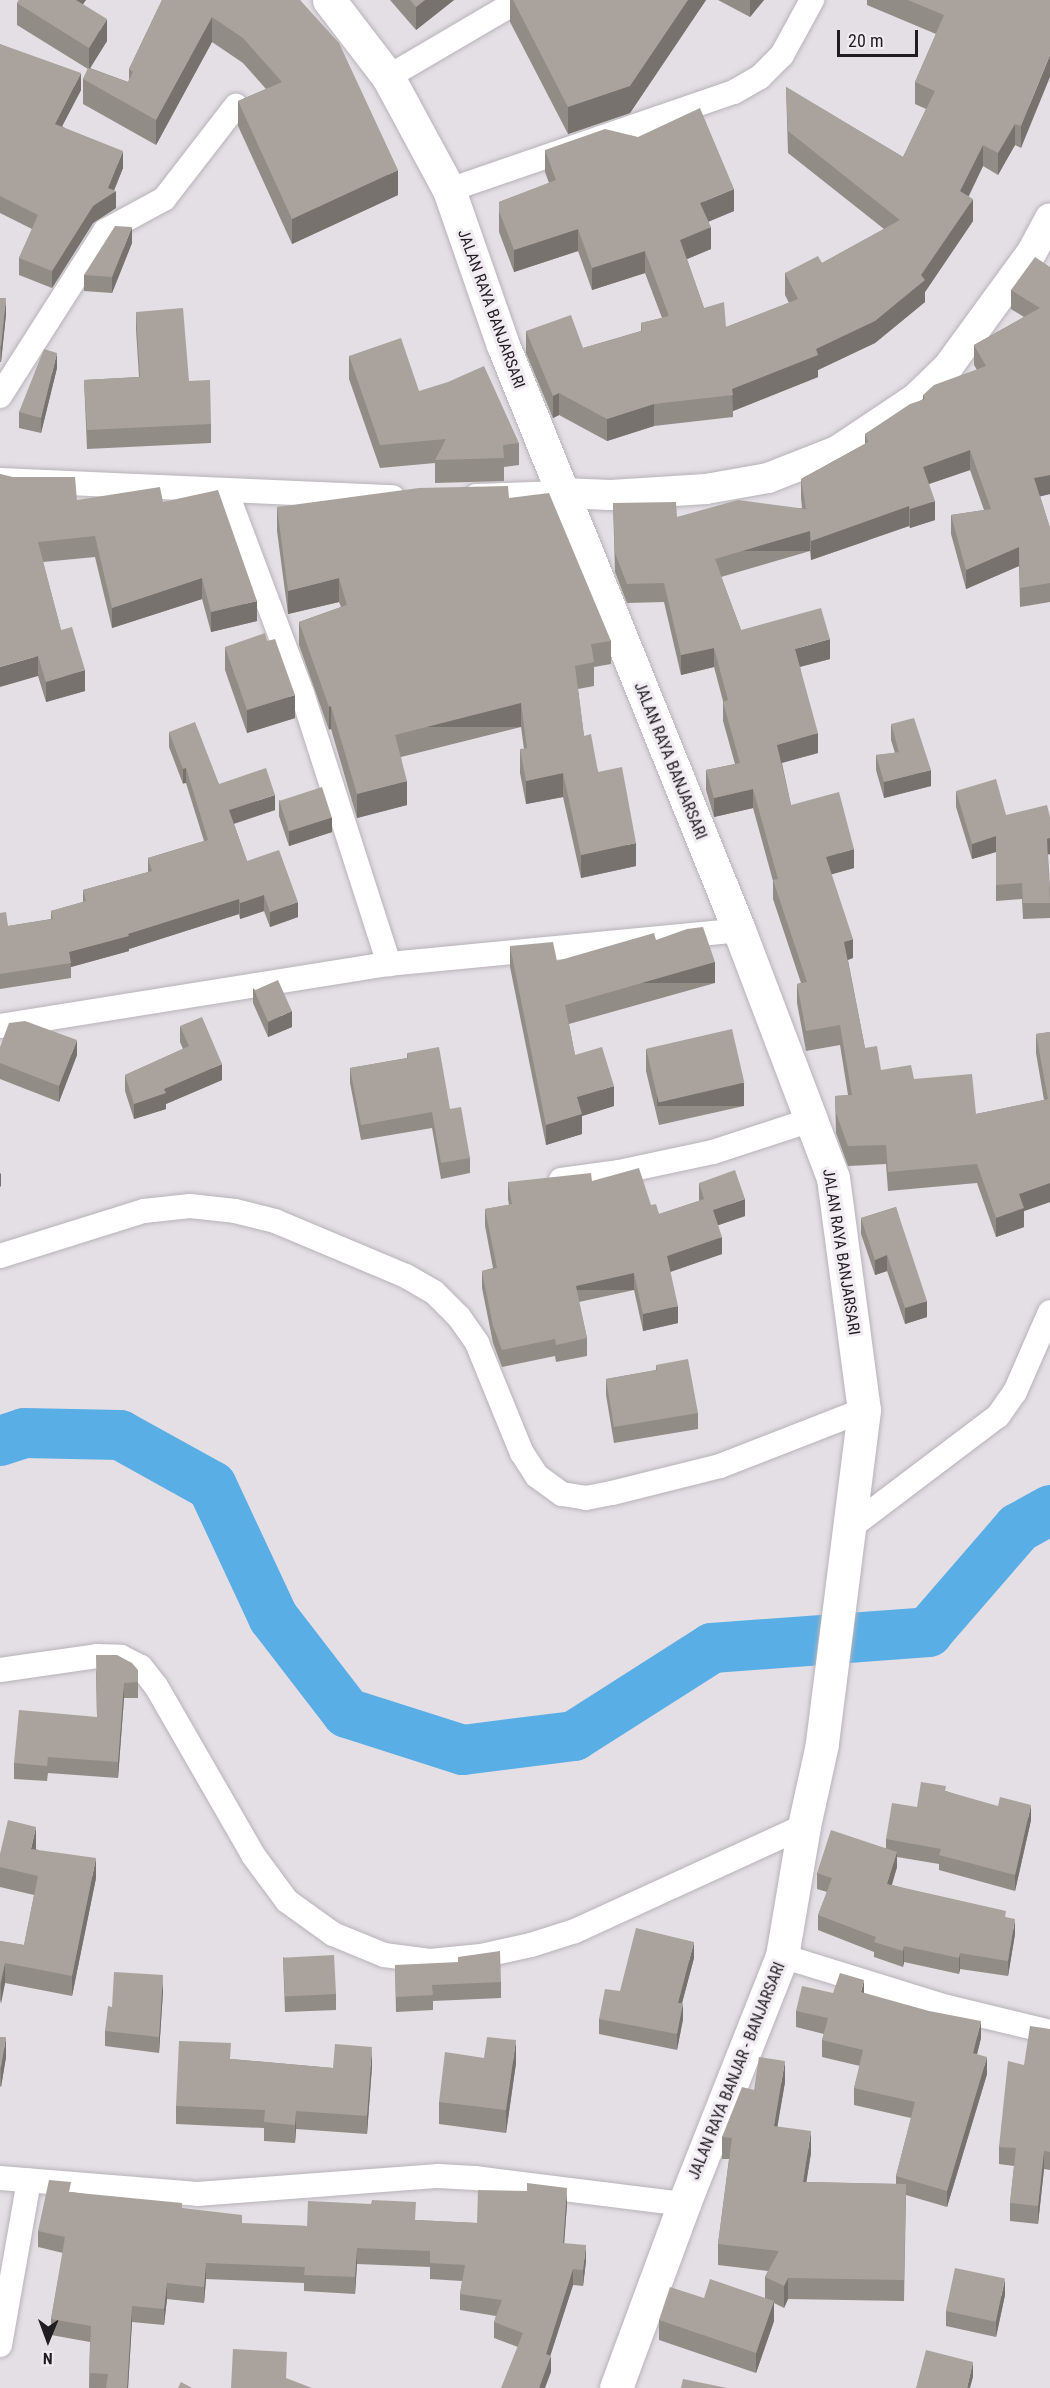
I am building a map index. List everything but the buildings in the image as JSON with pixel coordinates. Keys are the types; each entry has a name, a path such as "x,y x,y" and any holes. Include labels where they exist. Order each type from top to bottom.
{"highway":[{"name":"JALAN RAYA BANJARSARI","path":"329,0 388,76 449,190 503,345 739,930 833,1178 864,1410 822,1744"},
{"name":"JALAN RAYA BANJAR - BANJARSARI","path":"616,2388 684,2204 782,1956 804,1826 822,1744"}],"street":[{"path":"388,76 519,0"},
{"path":"449,190 734,92 760,77 782,54 812,0"},
{"path":"0,396 105,231 164,199 236,106"},
{"path":"449,496 561,493 611,495 706,489 768,478 837,451 915,399 948,367 1032,252 1050,218"},
{"path":"0,480 415,497"},
{"path":"226,491 302,693 389,964"},
{"path":"0,1026 389,964 739,930"},
{"path":"542,1182 619,1172 713,1152 811,1120"},
{"path":"0,1256 144,1211 190,1206 235,1211 274,1221 406,1276 434,1292 459,1317 477,1343 522,1453 537,1476 562,1494 586,1498 720,1466 864,1410"},
{"path":"851,1527 998,1416 1015,1392 1050,1312"},
{"path":"0,1670 97,1656 122,1657 141,1667 156,1686 253,1855 286,1901 333,1935 384,1955 430,1960 481,1956 531,1945 575,1931 804,1826"},
{"path":"782,1956 947,2007 1050,2032"},
{"path":"0,2178 197,2194 438,2176 475,2178 684,2204"},
{"path":"0,2345 29,2181"}],"waterway":[{"path":"0,1441 24,1433 120,1435 212,1486 273,1617 347,1713 463,1750 574,1736 712,1648 928,1632 1018,1528 1050,1510"}]}
